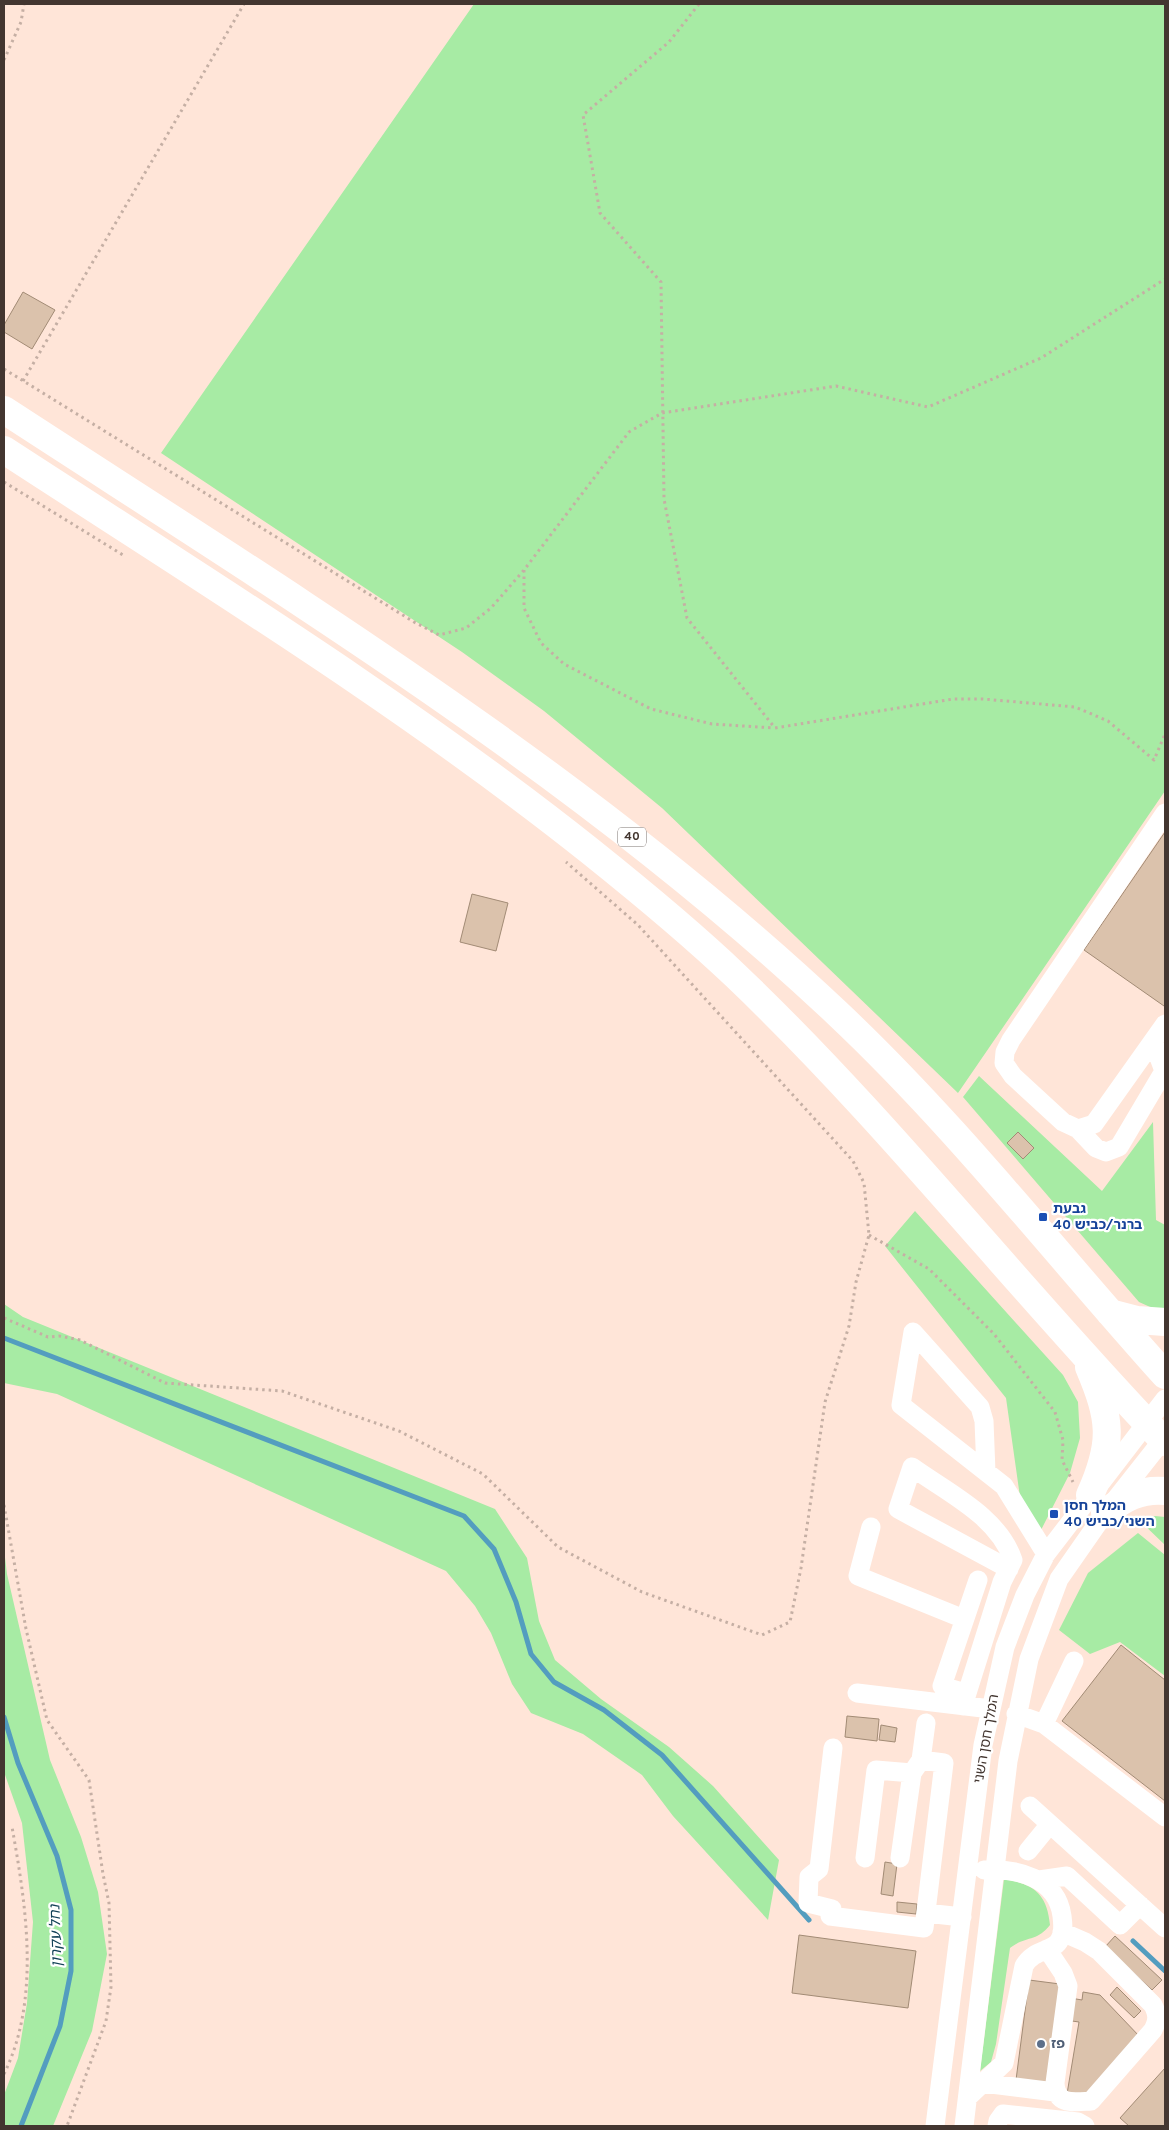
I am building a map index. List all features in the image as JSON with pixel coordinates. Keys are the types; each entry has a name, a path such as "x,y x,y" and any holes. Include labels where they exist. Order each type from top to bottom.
{"highway":[{"name":"40","path":"4,410 423,684 532,762 653,854 752,936 830,1007 919,1095 1165,1375"},
{"path":"4,450 404,711 523,798 640,891 736,976 827,1068 1160,1436"},
{"path":"1110,1313 1137,1320 1165,1322"},
{"path":"1076,1344 1089,1366 1107,1419 1108,1436 1100,1473 1097,1504 1124,1499 1141,1491 1165,1491"}],"street":[{"path":"1153,1041 1164,1071 1119,1147 1106,1152 1096,1148 1078,1129 1063,1122 1013,1076 1004,1063 1005,1052 1011,1040 1165,813"},
{"path":"1078,1129 1094,1124 1165,1024"},
{"path":"986,1472 984,1421 980,1407 913,1332 901,1405 986,1472 1004,1486 1046,1554"},
{"name":"המלך חסן השני","path":"935,2126 983,1745 1005,1647 1025,1595 1046,1554 1097,1504 1160,1436 1165,1399"},
{"path":"964,1699 1002,1582 1009,1569 1013,1560 1007,1543 984,1518 912,1467 898,1509 1009,1569"},
{"name":"המלך חסן השני","path":"964,2126 1008,1761 1016,1714 1028,1659 1058,1579 1097,1504"},
{"path":"871,1527 858,1576 964,1619"},
{"path":"978,1580 942,1686 964,1699 991,1709"},
{"path":"1044,1724 1074,1661"},
{"path":"857,1693 964,1699"},
{"path":"1016,1714 1044,1724 1165,1817"},
{"path":"900,1858 926,1723"},
{"path":"833,1748 819,1869 809,1877 808,1903 832,1909 830,1916 924,1928 944,1763 876,1770 865,1858"},
{"path":"1030,1806 1165,1928"},
{"path":"1028,1851 1050,1824"},
{"path":"968,1871 995,1869 1026,1874 1039,1880 1051,1890 1061,1907 1064,1926 1060,1940 1055,1946 1029,1958 1024,1966 1004,2063 968,2097"},
{"path":"1039,1880 1067,1876 1120,1925 1140,1906"},
{"path":"926,1913 962,1917"},
{"path":"983,2083 1055,2092 1072,2103 1091,2101 1153,2030 1157,2022 1157,2014 1153,2005 1099,1951 1085,1942 1062,1932"},
{"path":"1047,1949 1064,1973 1068,1986 1055,2092"},
{"path":"998,2126 998,2121 1003,2114 1013,2114 1078,2122 1085,2126"}],"path":[{"path":"4,60 21,22 24,4"},
{"path":"23,381 244,4"},
{"path":"699,4 670,42 583,115 600,213 661,282 664,499 687,618 775,728"},
{"path":"4,369 414,622 439,635 466,628 491,608 524,570 629,432 662,413 836,386 928,407 1041,358 1165,279"},
{"path":"4,482 124,555"},
{"path":"524,570 524,608 541,643 564,664 651,709 712,724 775,728 953,699 983,699 1075,707 1108,720 1154,760 1165,734"},
{"path":"4,1323 4,1317 48,1337 59,1336 80,1340 165,1383 282,1391 399,1431 482,1474 558,1547 642,1592 762,1635 790,1622 801,1568 825,1402 849,1326 856,1282 869,1235 864,1183 853,1161 638,925 560,857"},
{"path":"869,1235 929,1269 994,1334 1056,1412 1064,1440 1062,1460 1072,1481 1097,1504"},
{"path":"4,1506 26,1629 47,1720 89,1780 103,1874 110,1903 111,1987 106,2021 67,2126"},
{"path":"4,2074 16,2042 26,1993 27,1928 23,1888 12,1827"}],"green space":[{"path":"474,4 1165,4 1165,791 958,1093 662,808 544,711 462,652 161,453"},
{"path":"979,1076 1102,1191 1153,1122 1156,1220 1165,1225 1165,1311 1159,1311 1139,1302 963,1097"},
{"path":"915,1211 1063,1375 1078,1402 1080,1438 1070,1473 1040,1532 1022,1511 1006,1398 885,1246"},
{"path":"4,1304 23,1317 495,1509 527,1558 539,1621 555,1660 601,1699 669,1747 713,1786 779,1860 768,1920 673,1816 642,1775 583,1734 531,1713 512,1684 491,1633 475,1606 446,1571 57,1394 4,1383"},
{"path":"1155,1516 1165,1517 1165,1545 1140,1521"},
{"path":"1138,1533 1165,1555 1165,1676 1120,1642 1090,1654 1059,1630 1088,1573"},
{"path":"4,1549 7,1574 50,1760 81,1837 98,1892 107,1954 92,2031 53,2126 4,2126 4,2095 18,2058 27,2003 33,1922 22,1823 4,1772"},
{"path":"1004,1879 1023,1884 1037,1892 1046,1905 1050,1925 1036,1937 1015,1944 1010,1948 996,2044 991,2062 980,2071"}],"building":[{"path":"23,292 55,310 32,349 4,332 4,325"},
{"path":"1165,832 1165,1004 1164,1006 1084,950"},
{"path":"472,894 508,903 496,951 460,942"},
{"path":"1018,1132 1034,1148 1023,1159 1007,1143"},
{"path":"1121,1645 1165,1680 1165,1801 1062,1721"},
{"path":"847,1716 879,1719 877,1741 845,1737"},
{"path":"881,1725 897,1728 895,1742 879,1740"},
{"path":"885,1862 897,1864 893,1896 881,1894"},
{"path":"897,1902 917,1904 916,1914 897,1912"},
{"path":"799,1935 916,1951 908,2008 792,1993"},
{"path":"1115,1936 1162,1980 1152,1990 1105,1947"},
{"path":"1029,1980 1060,1984 1059,1996 1082,2000 1083,1992 1100,1995 1141,2038 1090,2098 1067,2094 1079,2022 1058,2019 1050,2084 1016,2080"},
{"path":"1117,1987 1141,2011 1134,2018 1110,1995"},
{"path":"1165,2068 1165,2126 1129,2126 1120,2118"}],"waterway":[{"path":"4,1338 464,1516 494,1549 516,1602 531,1654 554,1682 604,1710 662,1755 809,1920"},
{"name":"נחל עקרון","path":"4,1717 18,1763 57,1856 71,1910 71,1971 60,2026 21,2126"},
{"path":"1133,1941 1165,1971"}],"place":[{"name":"גבעת ברנר/כביש 40","path":"1043,1217"},
{"name":"המלך חסן השני/כביש 40","path":"1054,1514"},
{"name":"פז","path":"1041,2044"}]}
